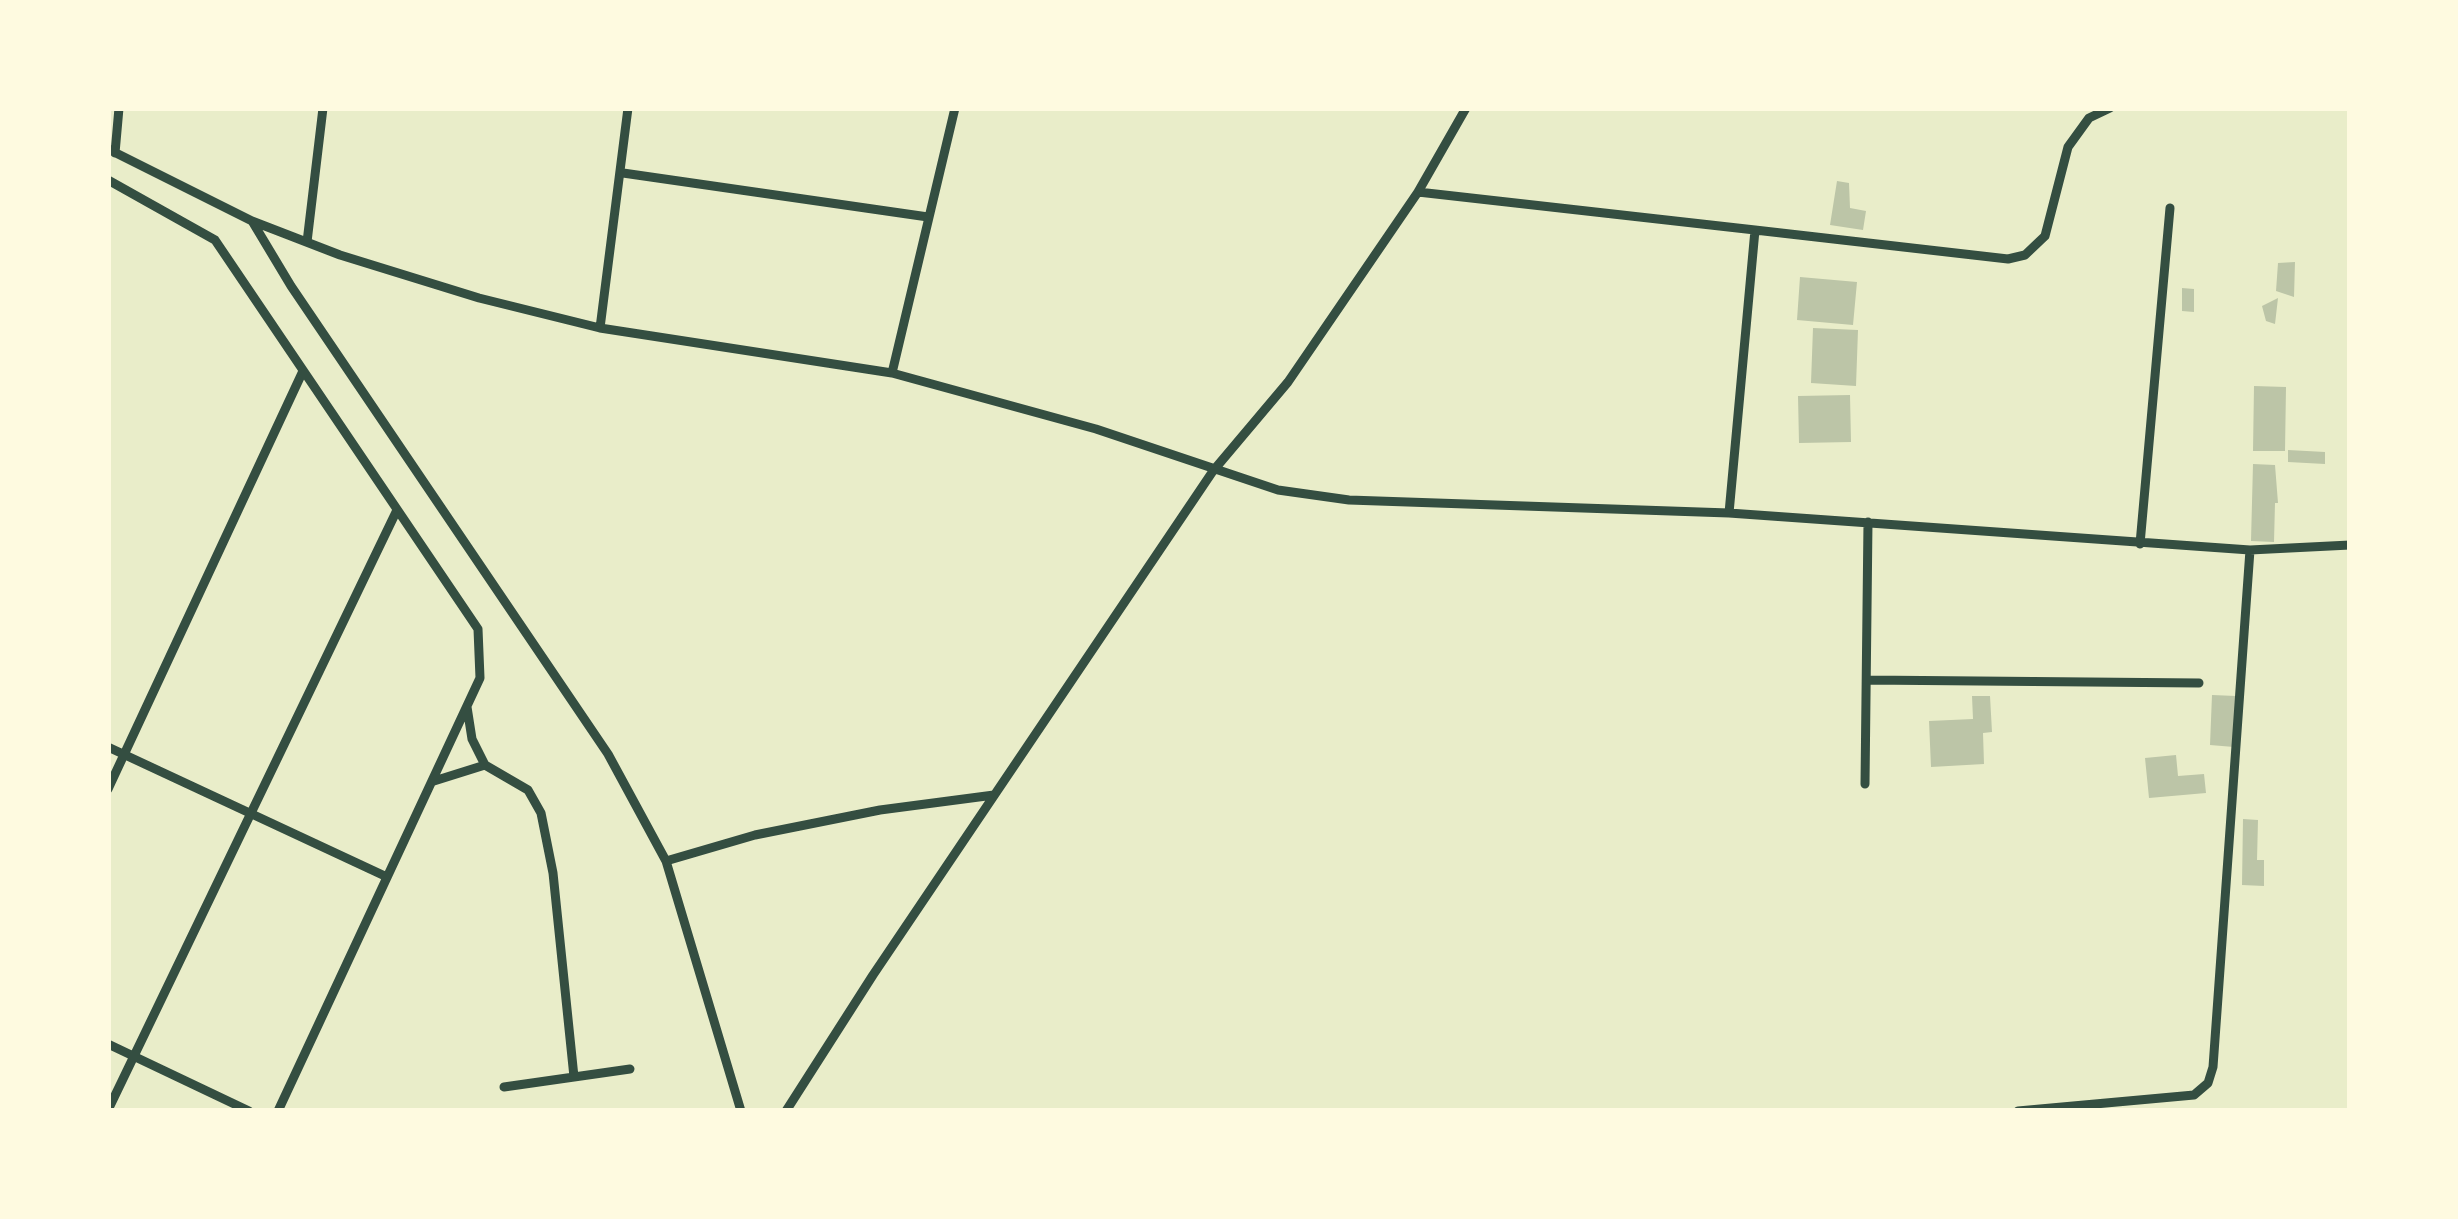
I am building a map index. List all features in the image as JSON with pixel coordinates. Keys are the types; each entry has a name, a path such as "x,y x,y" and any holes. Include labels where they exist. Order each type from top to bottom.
{"street":[{"path":"119,108 111,151 252,221 307,242 479,298 600,328 892,373 1096,429 1278,490 1349,500 1729,513 2250,550 2350,545"},
{"path":"307,242 323,108"},
{"path":"600,328 628,108"},
{"path":"892,373 956,108"},
{"path":"787,1111 1213,471 1288,382 1418,192 1466,108"},
{"path":"1418,192 2008,259 2025,255 2045,236 2068,147 2089,118 2110,108"},
{"path":"622,172 928,217"},
{"path":"108,180 215,240 478,629 480,678 278,1111"},
{"path":"2140,544 2170,208"},
{"path":"252,221 291,286 608,754 666,861 741,1111"},
{"path":"1729,513 1755,230"},
{"path":"108,789 303,371"},
{"path":"108,1111 397,509"},
{"path":"1865,784 1868,522"},
{"path":"2018,1111 2194,1095 2208,1083 2250,550"},
{"path":"1867,680 2199,683"},
{"path":"466,707 472,739 485,765 528,790 542,813 553,873 574,1077"},
{"path":"108,747 387,877"},
{"path":"431,783 485,765"},
{"path":"666,861 755,835 880,810 994,795"},
{"path":"108,1044 249,1111"},
{"path":"504,1087 630,1069"}],"building":[{"path":"1837,181 1849,183 1850,208 1866,211 1863,230 1830,225"},
{"path":"2295,262 2294,297 2276,291 2278,263"},
{"path":"1800,277 1857,282 1853,325 1797,320"},
{"path":"2182,288 2194,289 2194,312 2182,311"},
{"path":"2278,298 2275,324 2266,321 2262,306"},
{"path":"1813,328 1858,330 1856,386 1811,383"},
{"path":"2254,386 2286,387 2285,451 2253,451"},
{"path":"1850,395 1851,442 1799,443 1798,396"},
{"path":"2288,450 2325,452 2325,464 2288,462"},
{"path":"2253,464 2275,465 2274,542 2251,541"},
{"path":"2212,695 2236,696 2234,747 2210,745"},
{"path":"1972,696 1990,696 1992,732 1983,733 1984,764 1931,767 1929,721 1973,719"},
{"path":"2176,755 2178,776 2204,774 2206,793 2149,798 2145,758"},
{"path":"2243,819 2258,820 2257,860 2264,860 2264,886 2242,885"}]}
